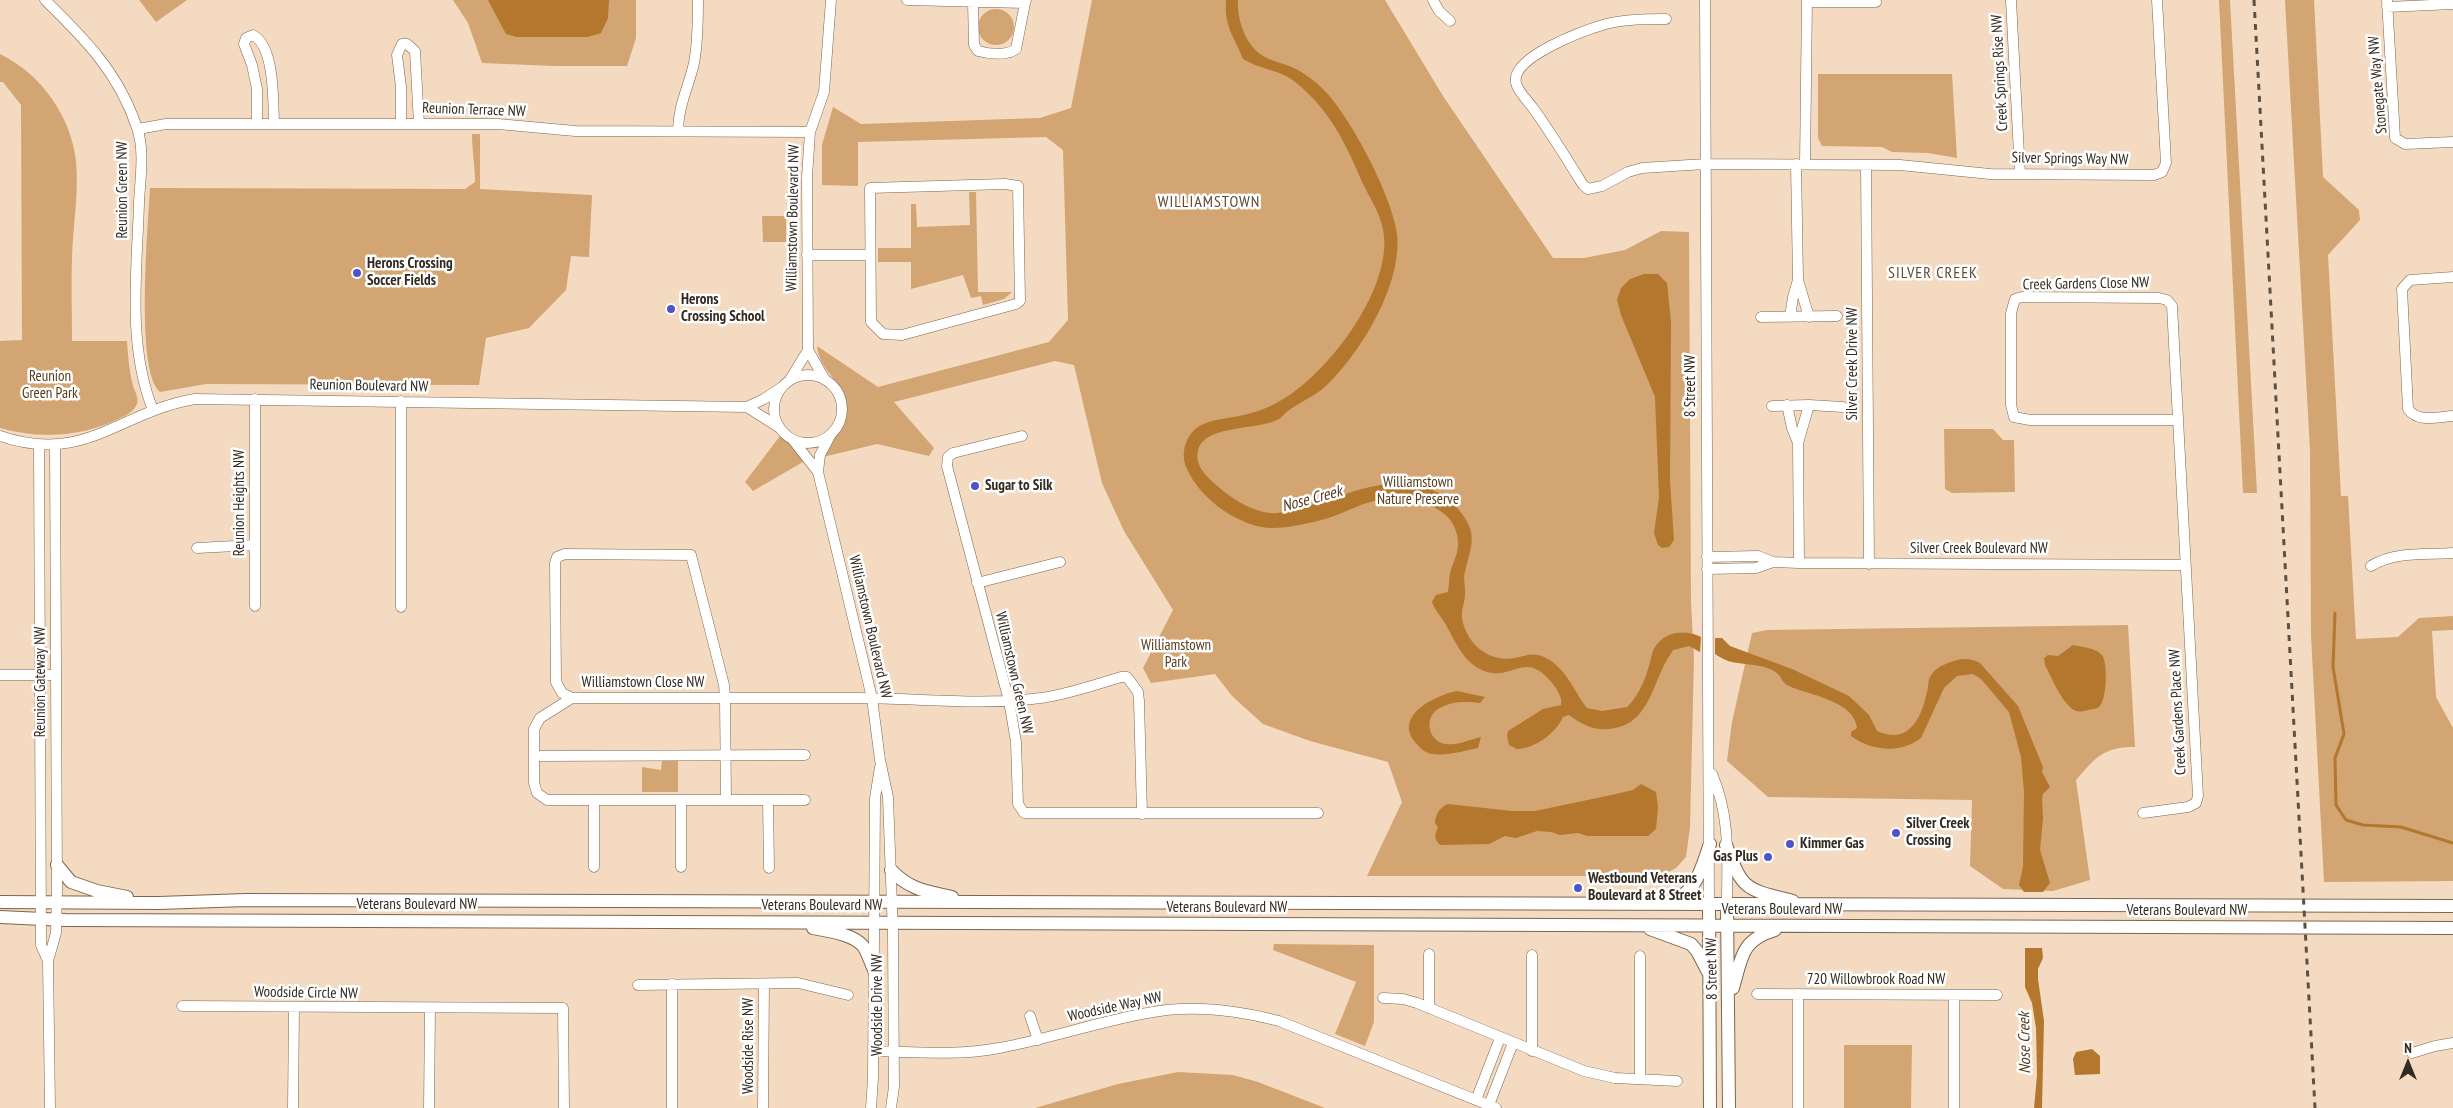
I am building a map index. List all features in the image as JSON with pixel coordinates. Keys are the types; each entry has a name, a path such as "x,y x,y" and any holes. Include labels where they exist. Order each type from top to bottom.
{"main road":[{"path":"1652,905 1678,899 1691,889 1698,878 1710,844"},
{"path":"1726,845 1738,876 1747,886 1760,893 1812,906"},
{"path":"57,865 71,882 80,886 159,903"},
{"path":"891,870 899,878 916,889 976,903"},
{"name":"Veterans Boulevard NW","path":"0,902 159,903 246,900 1710,906 2453,906"},
{"name":"8 Street NW","path":"1710,906 1710,1108"},
{"name":"8 Street NW","path":"1727,906 1729,1108"},
{"name":"Veterans Boulevard NW","path":"0,917 56,919 875,923 2453,928"},
{"path":"786,922 833,932 858,942 864,948 875,972"},
{"path":"1640,926 1691,944 1697,950 1710,975"},
{"path":"1729,1002 1744,950 1750,942 1758,935 1789,926"},
{"path":"1702,1108 1710,1083"}],"street":[{"name":"Reunion Green NW","path":"45,0 94,48 109,68 124,95 138,129 141,166 137,271 138,344 140,367 153,410"},
{"path":"678,131 682,100 694,64 697,43 698,0"},
{"name":"Williamstown Boulevard NW","path":"825,380 808,350 807,255 810,132 824,92 831,0"},
{"path":"907,0 1025,2 1016,49 1012,52 996,53 978,51 974,45 973,2"},
{"path":"1433,0 1439,11 1450,21"},
{"name":"8 Street NW","path":"1705,0 1707,568 1711,772 1710,906"},
{"name":"Creek Springs Rise NW","path":"2011,0 2020,174"},
{"name":"Silver Springs Way NW","path":"1666,19 1636,19 1607,24 1577,33 1548,48 1519,68 1516,73 1516,86 1549,131 1583,185 1588,189 1602,186 1628,172 1642,168 1705,164 1918,166 1968,172 2020,174 2144,175 2162,172 2166,163 2157,0"},
{"path":"1790,317 1792,297 1798,280 1807,1 1876,2"},
{"path":"2387,4 2453,4"},
{"name":"Stonegate Way NW","path":"2387,4 2395,138 2405,144 2453,142"},
{"path":"257,124 255,77 244,44 246,38 253,35 261,39 265,46 273,90 274,124"},
{"path":"401,124 401,87 397,55 402,44 407,44 414,51 419,124"},
{"name":"Reunion Terrace NW","path":"138,129 166,124 498,124 575,131 810,132"},
{"name":"Silver Creek Drive NW","path":"1866,165 1869,564"},
{"path":"1005,184 1018,186 1020,301 1016,304 902,335 884,334 871,322 870,255 870,188 1005,184"},
{"path":"807,255 870,255"},
{"path":"2453,277 2410,280 2402,289 2402,296 2408,409 2412,415 2419,418 2453,416"},
{"path":"1798,280 1810,317"},
{"name":"Creek Gardens Close NW","path":"2176,420 2030,420 2014,417 2011,404 2011,313 2015,299 2022,297 2167,300 2172,306 2176,420 2185,565"},
{"path":"1761,317 1837,316"},
{"path":"781,429 777,422 774,405 808,350"},
{"path":"747,407 781,429 791,438 810,442 831,434 840,421 842,408 835,389 825,380 805,375 786,384"},
{"name":"Reunion Boulevard NW","path":"0,436 39,445 55,445 84,440 171,403 195,399 747,407 764,399 786,384"},
{"name":"Reunion Heights NW","path":"255,399 255,606"},
{"path":"401,401 401,607"},
{"path":"1788,405 1792,428 1798,443"},
{"path":"1799,563 1798,443 1810,405"},
{"path":"1772,406 1810,405 1843,407"},
{"name":"Williamstown Boulevard NW","path":"831,434 820,454 818,472 872,698 880,760 888,797 892,902"},
{"name":"Williamstown Green NW","path":"1022,436 959,452 948,457 948,473 1009,700 1016,742 1018,804 1024,813 1318,813"},
{"name":"Williamstown Boulevard NW","path":"791,438 818,472"},
{"name":"Reunion Gateway NW","path":"39,445 41,945 48,961"},
{"name":"Reunion Gateway NW","path":"48,961 54,946 57,865 55,445"},
{"path":"197,548 255,545"},
{"name":"Williamstown Close NW","path":"725,698 724,685 691,555 683,553 565,554 557,557 555,563 556,682 562,693 572,698 1009,700 1059,695 1121,676 1127,677 1133,683 1139,700 1142,814"},
{"path":"2371,566 2380,560 2396,556 2453,553"},
{"name":"Silver Creek Boulevard NW","path":"1707,557 1758,556 1773,562 1799,563 2185,565"},
{"path":"977,583 1060,562"},
{"name":"Silver Creek Boulevard NW","path":"1707,568 1756,568 1773,562"},
{"name":"Creek Gardens Place NW","path":"2143,813 2188,807 2196,803 2198,796 2185,565"},
{"path":"0,675 56,675"},
{"path":"572,698 540,718 534,729 534,783 537,793 546,800 805,800"},
{"path":"725,698 726,800"},
{"path":"534,756 805,755"},
{"name":"Williamstown Boulevard NW","path":"875,902 875,798 880,760"},
{"name":"8 Street NW","path":"1711,772 1721,796 1726,819 1727,906"},
{"path":"594,800 594,867"},
{"path":"681,800 681,867"},
{"path":"768,800 769,868"},
{"name":"Woodside Drive NW","path":"871,1108 874,1051 875,902"},
{"name":"Woodside Drive NW","path":"891,1108 894,1051 892,902"},
{"path":"1429,954 1429,1008"},
{"path":"1532,956 1532,1051"},
{"path":"1640,956 1640,1080"},
{"path":"48,961 50,1108"},
{"name":"Woodside Rise NW","path":"638,984 806,984 848,995"},
{"path":"672,984 672,1108"},
{"name":"Woodside Rise NW","path":"763,1108 764,984"},
{"name":"720 Willowbrook Road NW","path":"1757,994 1997,995"},
{"name":"720 Willowbrook Road NW","path":"1798,994 1798,1108"},
{"name":"720 Willowbrook Road NW","path":"1954,995 1954,1108"},
{"path":"1383,998 1409,1000 1584,1072 1609,1077 1677,1081"},
{"name":"Woodside Circle NW","path":"182,1006 563,1008 564,1108"},
{"path":"293,1108 294,1008"},
{"path":"429,1108 430,1008"},
{"name":"Woodside Way NW","path":"874,1051 967,1052 997,1048 1038,1040 1148,1012 1184,1009 1249,1013 1279,1021 1492,1107"},
{"path":"1030,1016 1038,1040"},
{"path":"1476,1100 1500,1038"},
{"path":"1492,1107 1513,1043"},
{"path":"2412,1053 2453,1043"}],"green space":[{"path":"139,0 187,0 156,22"},
{"path":"453,0 636,0 636,38 627,66 554,66 482,63 468,23"},
{"name":"Williamstown Nature Preserve","path":"1092,0 1385,0 1443,96 1553,258 1584,258 1625,250 1661,231 1689,232 1691,602 1694,658 1690,827 1686,857 1676,868 1661,876 1367,876 1402,802 1388,762 1310,741 1263,724 1232,696 1215,674 1151,683 1143,668 1173,610 1124,531 1102,483 1074,365 1055,361 894,402 934,448 929,456 877,444 823,457 843,421 846,405 840,388 819,356 817,346 878,387 1049,342 1068,320 1063,150 1046,137 858,142 858,186 822,185 822,145 833,107 861,124 1040,118 1071,108"},
{"path":"2219,0 2230,0 2257,493 2243,493"},
{"path":"2285,0 2314,0 2323,177 2359,210 2360,220 2328,255 2341,496 2348,496 2356,639 2398,637 2419,618 2453,616 2453,630 2432,631 2436,697 2453,728 2453,881 2324,882 2311,635 2310,450"},
{"path":"996,9 1003,10 1009,14 1013,20 1013,34 1009,40 1003,44 996,45 989,44 983,40 979,34 978,27 979,20 983,14 989,10"},
{"name":"Reunion Green Park","path":"0,54 15,62 41,85 61,113 73,144 77,185 72,257 72,341 127,341 137,404 125,416 88,430 44,435 14,432 0,428 0,341 22,340 21,105 3,82 0,82"},
{"path":"1818,74 1952,74 1957,158 1928,153 1892,152 1882,147 1822,146 1818,138"},
{"name":"Herons Crossing Soccer Fields","path":"472,134 480,134 480,189 592,195 589,257 571,256 566,290 529,328 486,338 479,385 206,384 160,392 152,379 145,328 150,188 465,189 475,182"},
{"path":"969,192 976,192 978,292 1012,292 1004,299 983,305 981,296 971,298 963,275 911,289 911,262 878,262 878,248 911,248 911,204 916,204 917,227 970,225"},
{"path":"762,216 786,216 786,242 763,242"},
{"path":"1944,429 1993,429 2003,440 2014,440 2015,492 1952,493 1945,489"},
{"path":"780,436 796,449 803,462 753,491 745,482"},
{"path":"2128,625 2135,747 2124,747 2108,751 2095,759 2076,780 2090,880 2053,891 2003,889 1970,866 1972,800 1768,797 1727,761 1732,722 1752,633 1767,630"},
{"path":"662,760 678,760 678,792 642,792 642,767 661,770"},
{"path":"1274,944 1374,945 1374,1022 1365,1046 1335,1034 1356,982 1273,950"},
{"path":"1844,1045 1912,1045 1911,1108 1844,1108"},
{"path":"1178,1072 1233,1075 1258,1082 1325,1108 1035,1108 1118,1084"}],"shaded area":[{"path":"488,0 609,0 608,18 601,33 588,37 517,37 506,34"},
{"path":"1226,0 1238,0 1240,22 1254,49 1260,54 1294,68 1309,77 1334,101 1356,135 1377,175 1392,213 1396,228 1397,248 1395,269 1379,312 1368,333 1341,370 1323,388 1293,407 1279,419 1269,423 1232,429 1210,436 1202,442 1198,451 1197,456 1201,468 1210,479 1232,497 1247,506 1271,513 1286,512 1362,489 1393,484 1409,484 1424,487 1443,496 1459,510 1465,518 1471,533 1471,547 1464,576 1465,596 1462,618 1466,631 1474,644 1486,653 1500,658 1507,659 1536,655 1552,661 1564,673 1587,708 1602,711 1627,707 1641,688 1653,651 1659,642 1670,635 1682,632 1701,637 1700,652 1689,646 1673,650 1643,709 1636,718 1627,724 1615,728 1596,729 1585,725 1569,715 1563,717 1555,729 1538,743 1517,749 1509,745 1508,731 1543,709 1561,705 1560,697 1553,684 1534,668 1519,668 1503,673 1484,671 1471,663 1461,652 1432,602 1436,595 1448,592 1450,573 1458,545 1455,528 1448,517 1438,510 1426,504 1413,501 1386,499 1374,501 1306,524 1279,528 1260,527 1247,523 1222,510 1201,491 1193,480 1184,458 1185,446 1190,435 1198,427 1208,422 1247,414 1275,404 1289,396 1311,378 1327,362 1357,322 1378,278 1383,257 1383,228 1374,204 1333,124 1316,102 1295,82 1283,75 1243,59 1230,31"},
{"path":"1644,274 1658,274 1667,283 1671,322 1670,481 1674,540 1669,547 1662,548 1658,545 1654,533 1659,497 1655,397 1621,315 1617,300 1621,288 1630,279"},
{"path":"1715,638 1722,638 1730,646 1792,669 1849,696 1869,715 1877,731 1897,735 1905,732 1917,720 1928,690 1929,678 1938,668 1962,659 1969,659 1980,663 2018,706 2043,767 2042,772 2050,787 2043,794 2042,799 2043,818 2040,850 2050,883 2043,892 2024,892 2019,885 2023,867 2024,792 2021,757 2009,712 1981,679 1973,674 1957,676 1944,688 1921,738 1904,747 1886,749 1868,745 1851,736 1851,732 1857,728 1854,718 1838,704 1787,685 1772,670 1755,665 1732,662 1715,654"},
{"path":"2073,645 2096,651 2104,659 2106,673 2105,690 2102,703 2098,708 2081,712 2072,709 2059,693 2045,665 2044,658 2048,655 2058,656"},
{"path":"1457,691 1485,697 1480,703 1459,702 1448,704 1438,709 1431,718 1430,730 1435,739 1446,744 1459,743 1481,737 1478,748 1455,753 1427,753 1418,745 1410,733 1409,724 1413,716 1428,702"},
{"path":"1641,784 1656,792 1658,807 1656,829 1648,836 1587,836 1578,833 1560,835 1537,831 1516,838 1505,836 1489,844 1440,845 1436,838 1435,834 1438,827 1435,823 1437,814 1442,807 1448,804 1512,811 1535,811 1633,790"},
{"path":"2025,948 2042,948 2043,958 2038,969 2038,979 2044,1021 2042,1108 2034,1108 2037,1075 2036,1028 2032,1003 2025,987"},
{"path":"2092,1049 2100,1056 2100,1074 2075,1075 2073,1059 2076,1052"}],"waterway":[{"path":"2335,613 2333,667 2344,734 2335,758 2336,805 2346,820 2363,825 2401,827 2453,843"}],"railway":[{"path":"2254,0 2315,1108"}],"place":[{"name":"Herons Crossing Soccer Fields","path":"357,273"},
{"name":"Herons Crossing School","path":"671,309"},
{"name":"Sugar to Silk","path":"975,486"},
{"name":"Silver Creek Crossing","path":"1896,833"},
{"name":"Kimmer Gas","path":"1790,844"},
{"name":"Gas Plus","path":"1768,857"},
{"name":"Westbound Veterans Boulevard at 8 Street","path":"1578,888"}],"district":[{"name":"WILLIAMSTOWN","path":"1209,202"},
{"name":"SILVER CREEK","path":"1933,273"}],"water label":[{"name":"Nose Creek","path":"1312,499"},
{"name":"Nose Creek","path":"2025,1043"}],"park label":[{"name":"Williamstown Park","path":"1176,654"}]}
